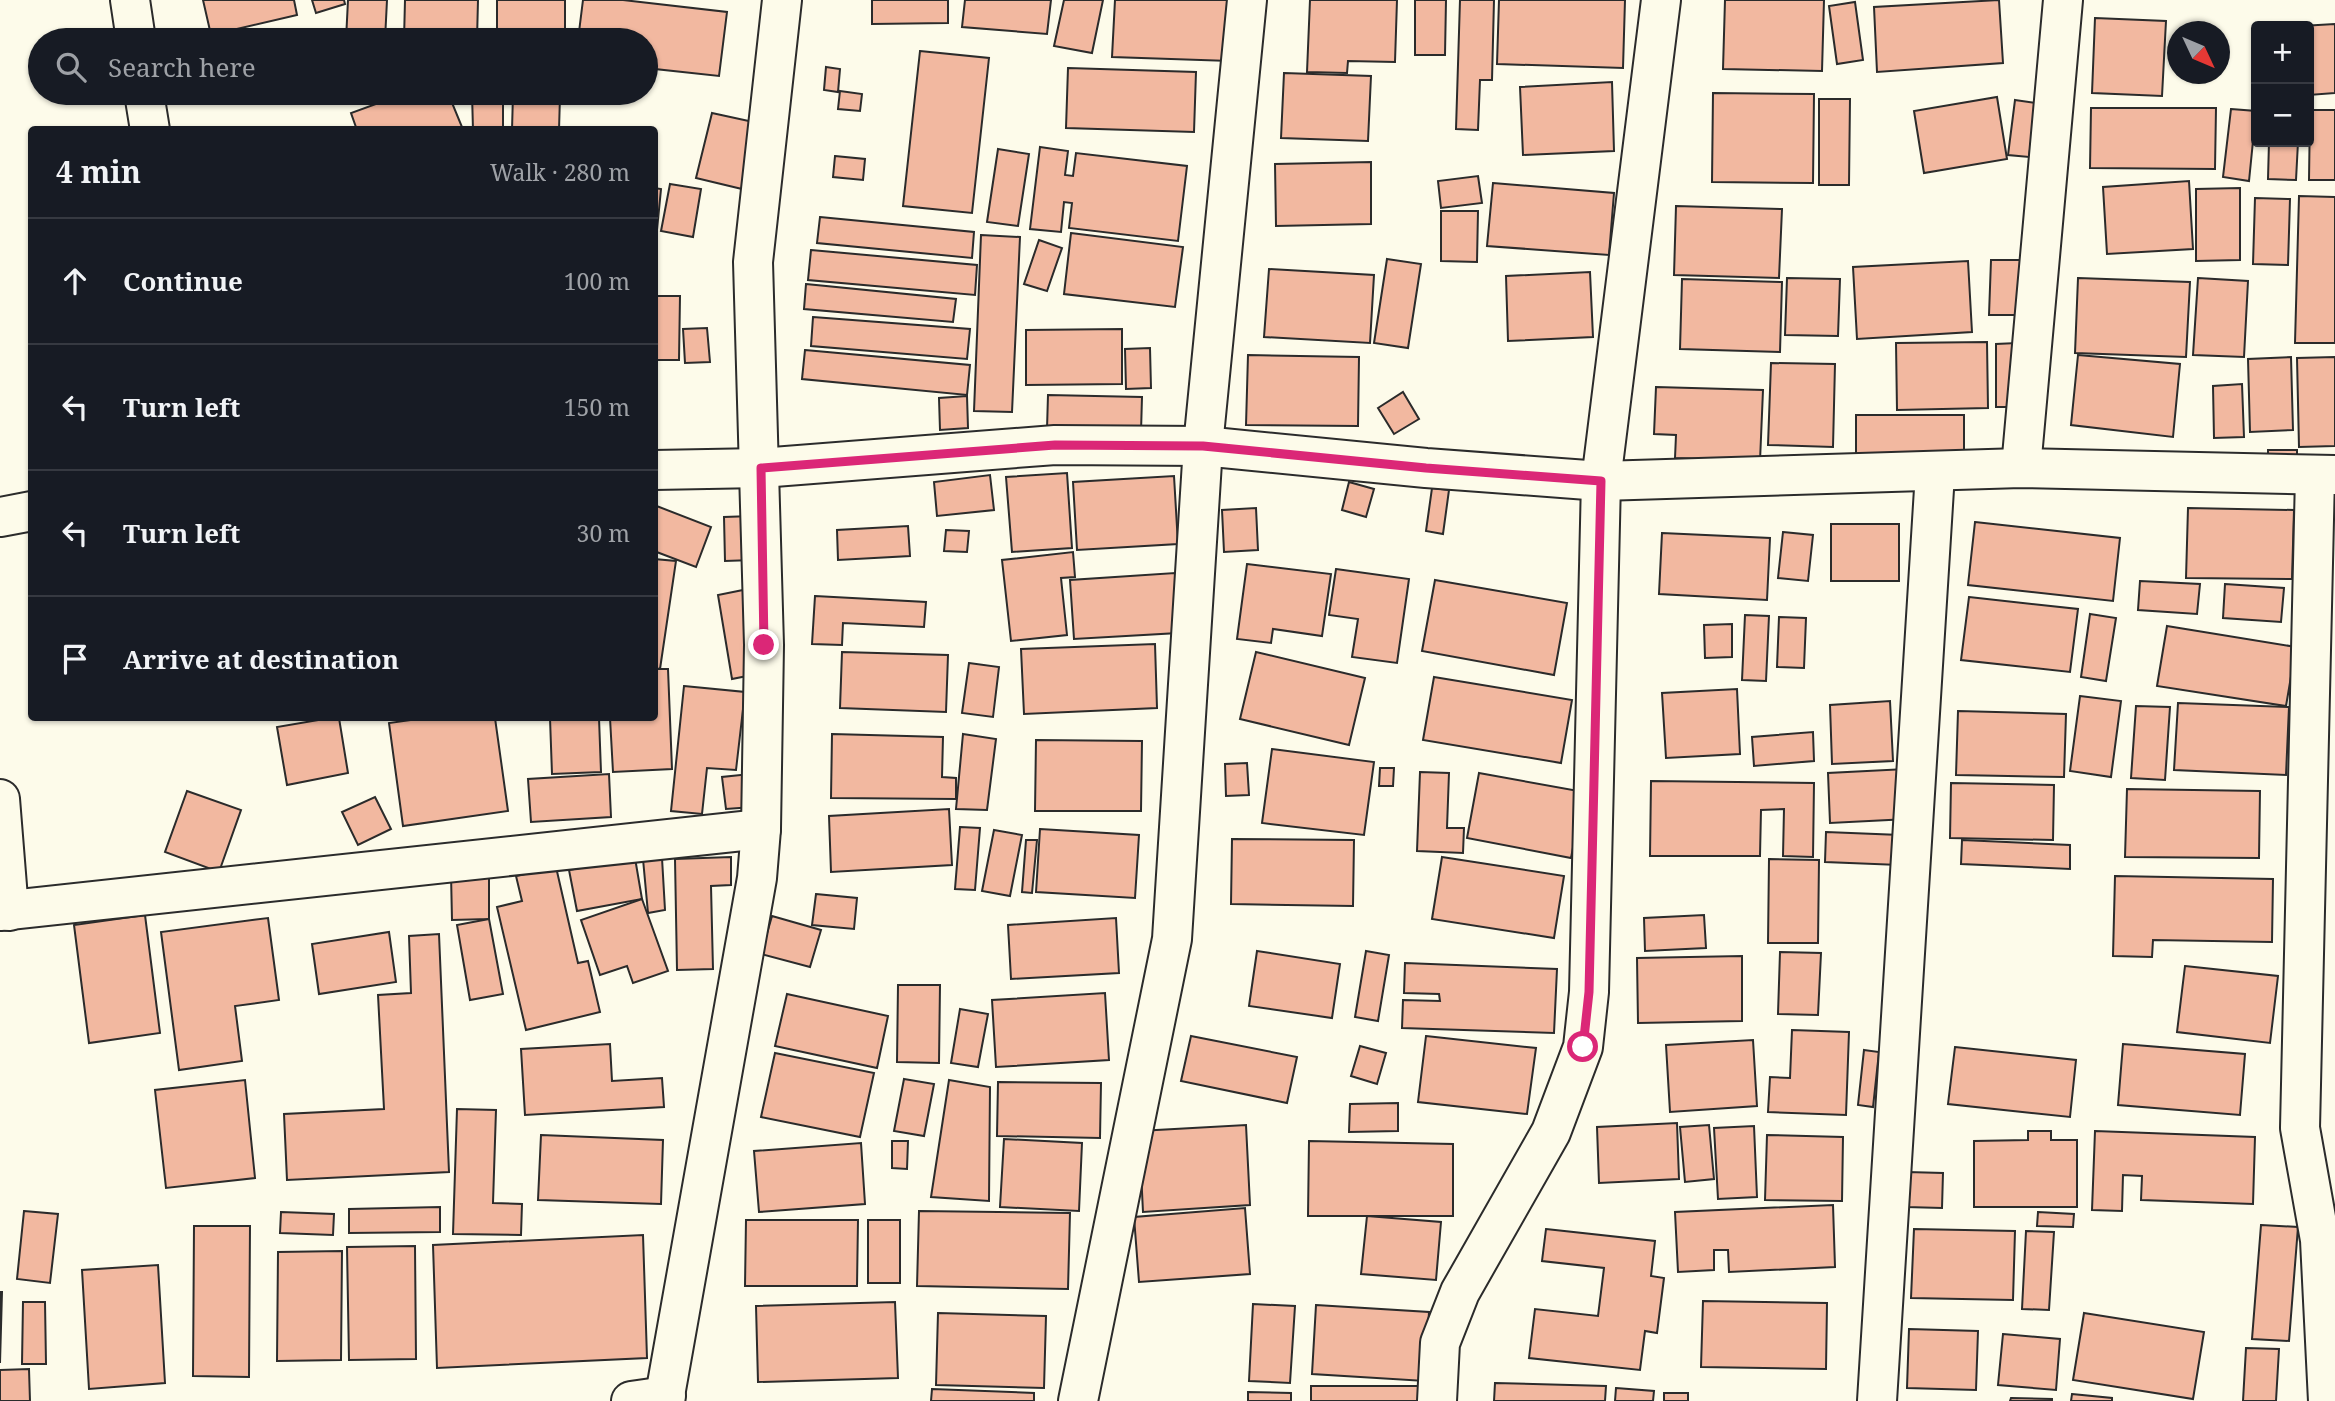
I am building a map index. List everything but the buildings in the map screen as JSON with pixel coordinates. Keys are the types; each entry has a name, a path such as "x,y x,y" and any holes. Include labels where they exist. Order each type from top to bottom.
{"street":[{"path":"130,0 134,28"},
{"path":"654,1399 757,878 761,829 764,645 754,262 782,0"},
{"path":"1078,1401 1171,939 1203,446 1247,0"},
{"path":"1437,1401 1440,1343 1460,1292 1551,1132 1583,1047 1589,992 1601,481 1661,0"},
{"path":"2021,468 2063,0"},
{"path":"146,105 149,126"},
{"path":"658,470 761,468 1055,445 1203,446 1426,468 1601,481 1935,473 2021,468 2325,476 2300,1128 2320,1240 2328,1401"},
{"path":"1877,1401 1935,473"},
{"path":"0,517 28,512"},
{"path":"0,799 5,911 761,829"}],"route":[{"path":"764,645 761,468 1055,445 1203,446 1426,468 1601,481 1589,992 1583,1047"}]}
